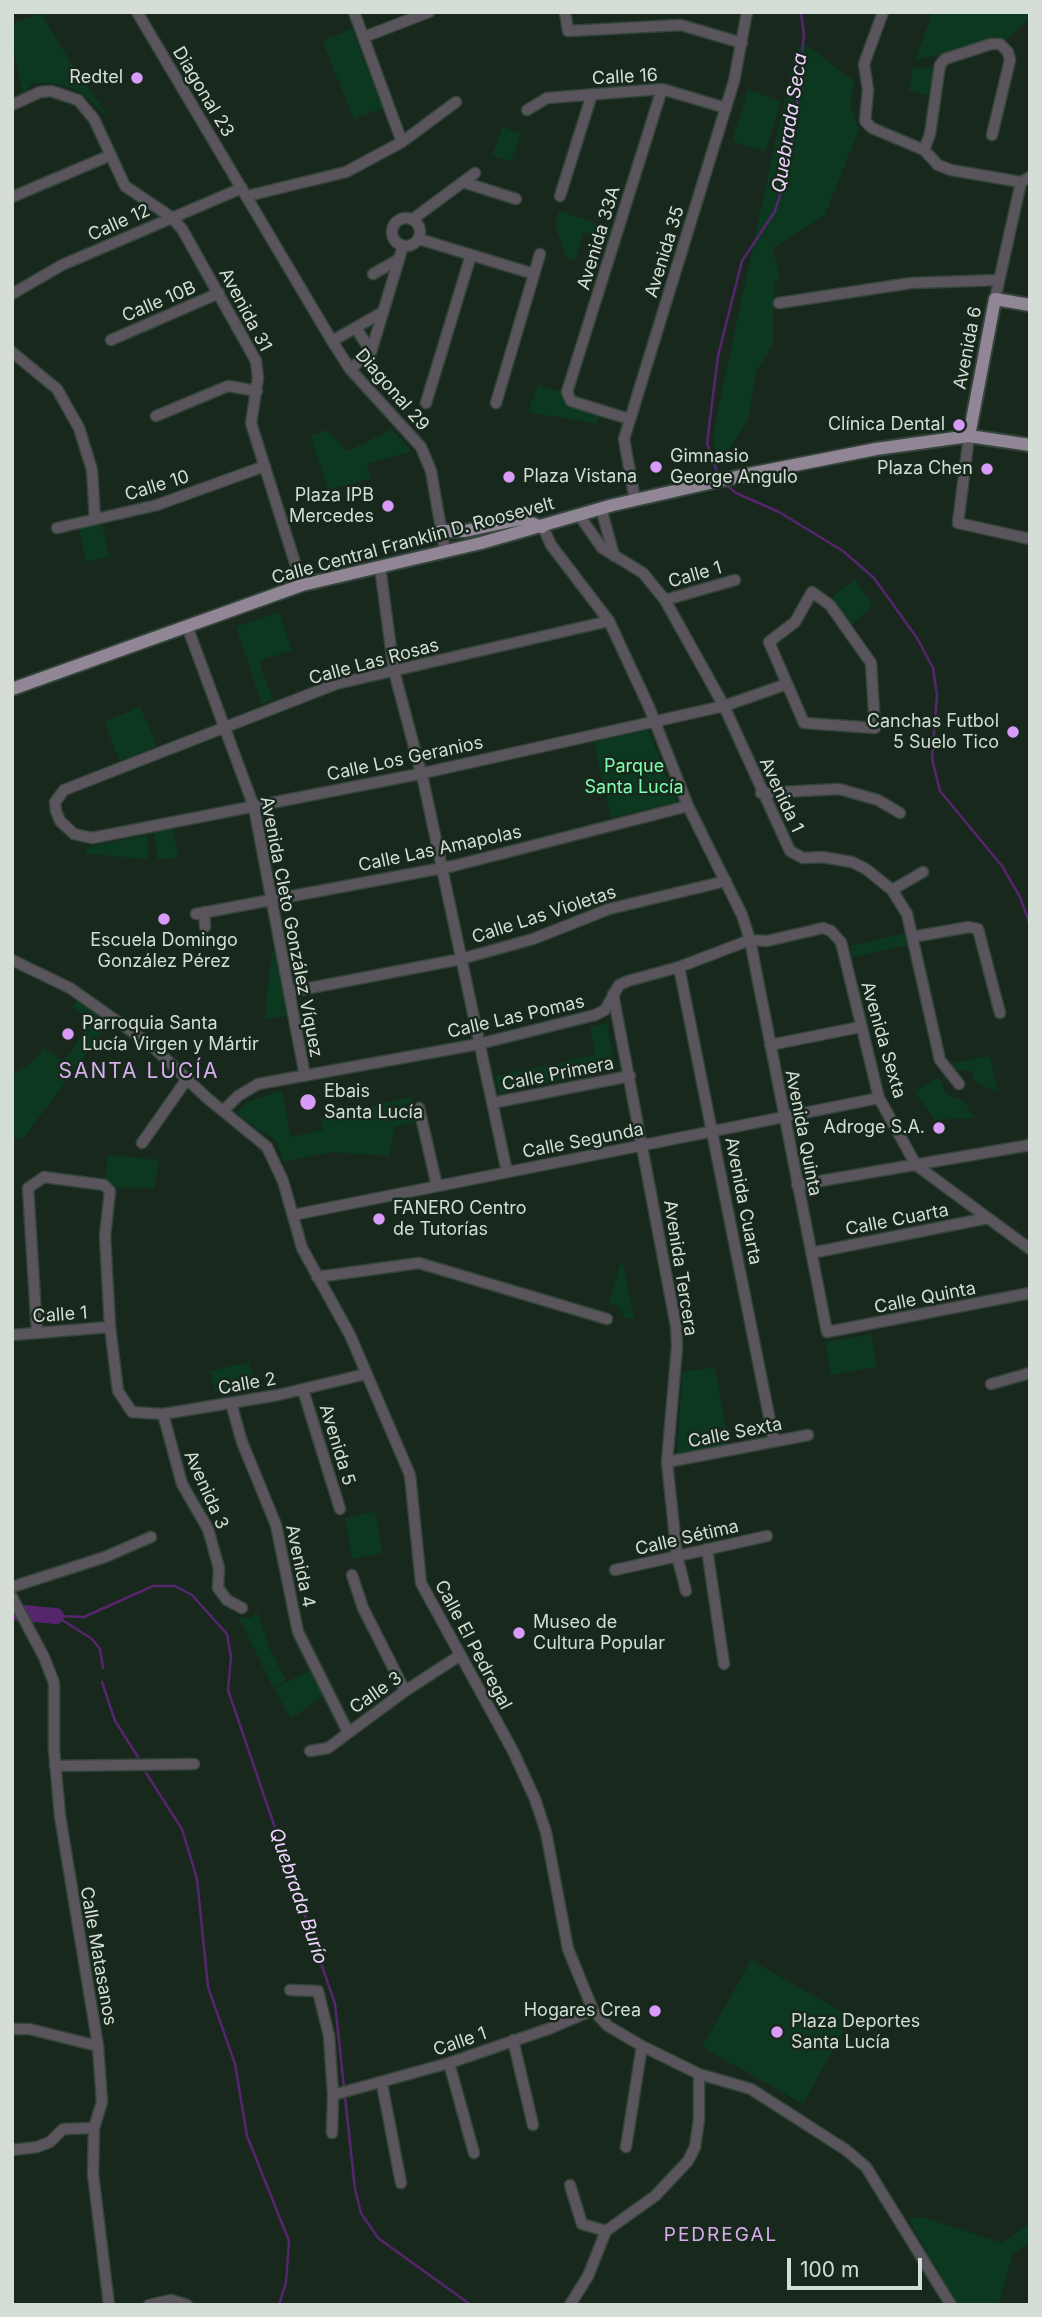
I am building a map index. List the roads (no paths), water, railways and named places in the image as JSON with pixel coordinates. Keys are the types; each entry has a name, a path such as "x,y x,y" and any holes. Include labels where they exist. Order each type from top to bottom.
{"main road":[{"path":"995,299 1030,305"},
{"name":"Avenida 6","path":"969,436 995,299"},
{"name":"Calle Central Franklin D. Roosevelt","path":"12,689 302,585 542,527 601,508 693,486 876,449 969,436 1030,445"},
{"path":"442,531 466,531 521,519 542,527"}],"street":[{"name":"Diagonal 23","path":"137,12 245,192"},
{"path":"355,12 402,142"},
{"path":"364,37 429,12"},
{"path":"565,12 568,31 681,25 741,43"},
{"name":"Avenida 35","path":"635,500 625,457 629,419 726,108 747,12"},
{"path":"883,12 864,64 868,90 865,121 872,128 924,150 938,165 951,170 1026,180"},
{"path":"924,150 930,134 940,65 945,59 991,44 1000,44 1008,52 1010,60 992,135"},
{"name":"Calle 16","path":"527,110 536,102 547,98 662,89 726,108"},
{"name":"Avenida 33A","path":"629,419 567,397 662,89"},
{"name":"Avenida 31","path":"12,105 40,92 69,95 86,108 125,186 171,217 182,229 256,361 257,391 251,423 302,585"},
{"path":"560,197 592,94"},
{"name":"Calle 12","path":"12,295 62,265 171,217 245,192 345,172 402,142 456,102"},
{"path":"12,197 111,155"},
{"path":"413,219 421,230 419,239 412,245 403,246 395,241 393,227 403,218 413,219 475,173"},
{"name":"Avenida 6","path":"995,299 1026,180"},
{"path":"463,182 516,199"},
{"name":"Diagonal 29","path":"245,192 350,369 421,447 431,471 445,551"},
{"path":"419,239 534,274"},
{"path":"350,369 371,352 403,246"},
{"path":"496,402 540,254"},
{"path":"426,403 471,255"},
{"path":"373,274 399,259"},
{"path":"779,303 911,283 998,280"},
{"name":"Calle 10B","path":"111,340 219,293"},
{"path":"332,341 383,312"},
{"path":"356,328 371,352"},
{"path":"12,352 52,383 79,428 92,471 95,519"},
{"path":"156,416 228,386 257,391"},
{"name":"Avenida 6","path":"969,436 958,523 1030,539"},
{"name":"Calle 10","path":"57,528 157,505 265,466"},
{"path":"601,508 614,556"},
{"name":"Avenida 1","path":"579,515 593,539 614,556 643,573 665,600 724,706 761,793 793,854 803,858 822,857 852,862 866,869 892,890 907,914 940,1060 959,1084"},
{"name":"Avenida Quinta","path":"542,527 551,545 609,621 654,721 688,806 726,881 750,940 827,1332"},
{"path":"380,567 394,671 441,866 507,1172"},
{"name":"Calle 1","path":"665,600 735,580"},
{"path":"812,592 830,605 871,663 875,728 804,723 787,684 769,642 795,622 812,592"},
{"name":"Calle Las Rosas","path":"92,838 74,834 60,821 56,811 59,794 336,684 609,621"},
{"name":"Avenida Cleto González Víquez","path":"187,626 254,807 304,1076"},
{"path":"724,706 787,684"},
{"name":"Calle Los Geranios","path":"92,838 419,774 724,706"},
{"path":"761,793 839,789 878,800 900,813"},
{"name":"Calle Las Amapolas","path":"205,927 200,913 441,866 453,866 688,806"},
{"path":"892,890 923,872"},
{"name":"Calle Las Violetas","path":"289,992 461,959 533,939 609,909 726,881"},
{"path":"912,937 974,927 981,933 1000,1013"},
{"name":"Calle Las Pomas","path":"223,1111 238,1096 258,1084 479,1044 595,1015 605,1010 613,993 628,981 679,967 750,940 767,941 817,928 831,932 841,942"},
{"name":"Avenida Sexta","path":"841,942 879,1098 916,1165 988,1218 1025,1240 1030,1249"},
{"name":"Calle El Pedregal","path":"12,960 54,979 151,1045 267,1147 283,1181 302,1248 350,1335 410,1475 421,1583 513,1751 535,1799 546,1832 568,1950 593,2010 608,2026 642,2046 699,2074 751,2089 846,2150 866,2167 951,2305"},
{"name":"Avenida Cuarta","path":"679,967 774,1441"},
{"name":"Avenida Tercera","path":"613,993 644,1145 676,1326 677,1347 667,1462 677,1556 686,1591"},
{"path":"770,1045 860,1027"},
{"name":"Calle Primera","path":"492,1103 629,1076"},
{"path":"142,1143 187,1079"},
{"name":"Calle Segunda","path":"293,1215 879,1098"},
{"path":"419,1108 437,1186"},
{"path":"797,1185 1030,1145"},
{"path":"37,1332 28,1188 44,1177 104,1185 110,1191 105,1236 110,1327"},
{"name":"Calle Cuarta","path":"811,1253 988,1218"},
{"path":"317,1277 419,1263 607,1319"},
{"name":"Calle Quinta","path":"827,1332 1030,1293"},
{"name":"Calle 1","path":"12,1335 110,1327"},
{"name":"Calle 2","path":"110,1327 118,1391 132,1412 163,1415 303,1390 366,1374"},
{"path":"991,1384 1030,1373"},
{"name":"Avenida 5","path":"303,1390 341,1509"},
{"name":"Avenida 4","path":"231,1403 242,1442 276,1525 298,1632 348,1732"},
{"name":"Avenida 3","path":"163,1415 182,1483 208,1529 219,1568 218,1588 227,1600 242,1608"},
{"name":"Calle Sexta","path":"667,1462 808,1435"},
{"name":"Calle Sétima","path":"615,1570 767,1536"},
{"path":"12,1587 105,1557 151,1537"},
{"path":"707,1549 724,1664"},
{"path":"352,1575 363,1608 405,1691"},
{"name":"Calle Matasanos","path":"15,1601 54,1683 55,1766 81,1957 98,2046 102,2102 94,2128 93,2175 109,2305"},
{"name":"Calle 3","path":"310,1751 328,1748 405,1691 459,1656"},
{"path":"55,1766 194,1764"},
{"path":"290,1990 318,1991 329,2036 337,2094 332,2133"},
{"name":"Calle 1","path":"337,2094 382,2084 449,2063 551,2028 593,2010"},
{"path":"12,2029 29,2029 98,2046"},
{"path":"513,2040 533,2125"},
{"path":"625,2147 642,2046"},
{"path":"449,2063 474,2153"},
{"path":"570,2305 588,2276 606,2231 655,2196 688,2161 695,2147 699,2120 699,2074"},
{"path":"382,2084 401,2183"},
{"path":"12,2150 37,2147 50,2142 63,2129 94,2128"},
{"path":"570,2185 582,2224 606,2231"},
{"path":"149,2305 171,2300 187,2305"}],"waterway":[{"name":"Quebrada Seca","path":"718,475 707,443 718,356 742,261 775,211 783,186 795,125 804,35 801,12"},
{"name":"Quebrada Seca","path":"724,483 736,493 779,512 843,551 874,578 917,638 933,668 937,695 932,759 940,791 1002,866 1020,897 1030,925"},
{"name":"Quebrada Burío","path":"56,1616 84,1617 153,1586 175,1586 192,1595 227,1634 231,1657 228,1690 335,2004 355,2189 361,2213 378,2238 471,2305"},
{"path":"12,1612 56,1616"},
{"path":"59,1618 92,1639 100,1649 103,1668"},
{"path":"102,1682 115,1721 138,1757"},
{"path":"146,1773 182,1829 197,1879 208,1987 235,2064 247,2136 289,2241 286,2282 279,2305"}],"place":[{"name":"Redtel","path":"137,78"},
{"name":"Clínica Dental","path":"959,425"},
{"name":"Gimnasio George Angulo","path":"656,467"},
{"name":"Plaza Chen","path":"987,469"},
{"name":"Plaza Vistana","path":"509,477"},
{"name":"Plaza IPB Mercedes","path":"388,506"},
{"name":"Canchas Futbol 5 Suelo Tico","path":"1013,732"},
{"name":"Escuela Domingo González Pérez","path":"164,919"},
{"name":"Parroquia Santa Lucía Virgen y Mártir","path":"68,1034"},
{"name":"Ebais Santa Lucía","path":"308,1102"},
{"name":"Adroge S.A.","path":"939,1128"},
{"name":"FANERO Centro de Tutorías","path":"379,1219"},
{"name":"Museo de Cultura Popular","path":"519,1633"},
{"name":"Hogares Crea","path":"655,2011"},
{"name":"Plaza Deportes Santa Lucía","path":"777,2032"}],"district":[{"name":"SANTA LUCÍA","path":"139,1072"},
{"name":"PEDREGAL","path":"721,2235"}],"park label":[{"name":"Parque Santa Lucía","path":"634,777"}]}
